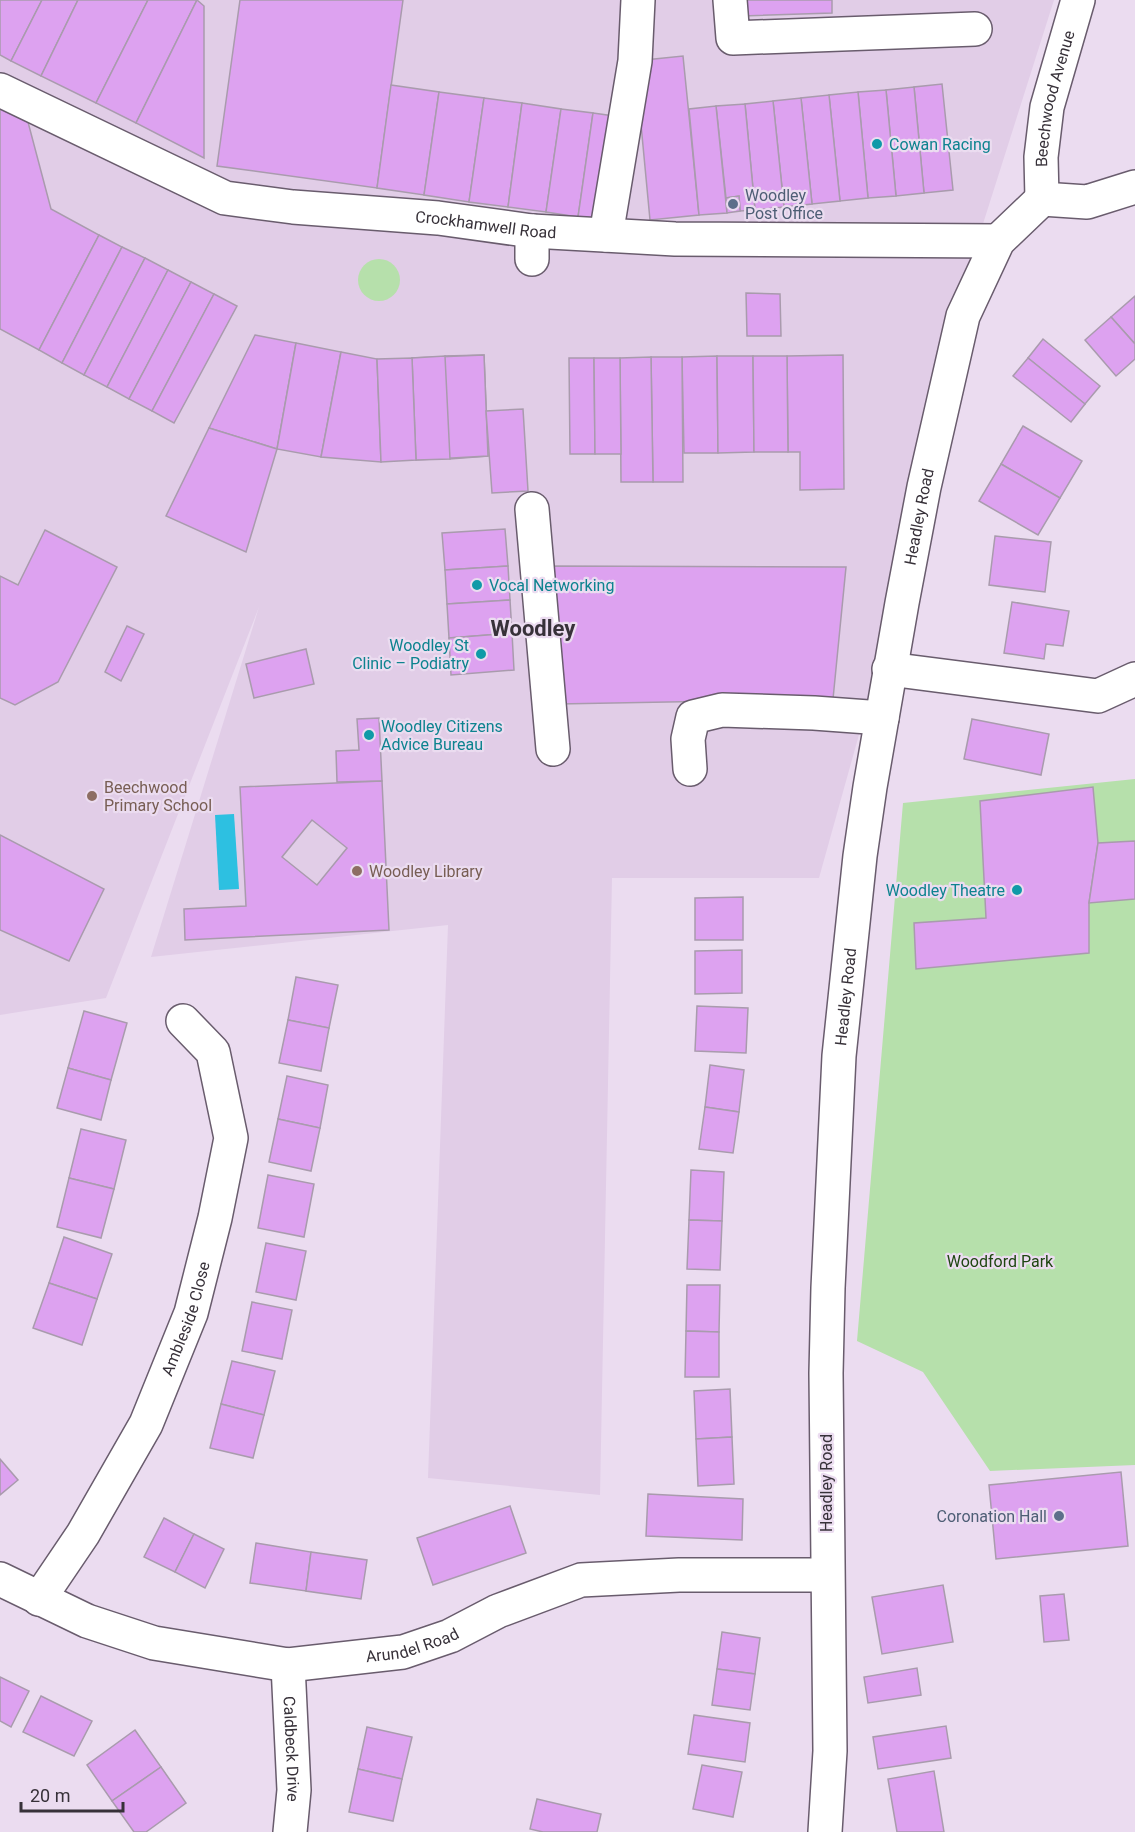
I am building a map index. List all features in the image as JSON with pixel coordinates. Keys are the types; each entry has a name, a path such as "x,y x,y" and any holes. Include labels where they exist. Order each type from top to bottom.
{"street":[{"path":"606,235 635,61 638,0"},
{"path":"730,0 733,38 975,29"},
{"name":"Beechwood Avenue","path":"1042,199 1041,157 1047,107 1078,0"},
{"name":"Crockhamwell Road","path":"0,90 225,198 293,207 438,218 532,245 606,235 675,239 998,241"},
{"path":"1042,199 1087,202 1135,187"},
{"name":"Headley Road","path":"825,1832 830,1750 825,1373 839,1056 860,856 889,669 927,475 963,316 998,241 1042,199"},
{"path":"532,509 553,749"},
{"path":"889,669 1098,696 1135,679"},
{"path":"690,769 688,739 693,717 722,710 882,718"},
{"name":"Ambleside Close","path":"39,1599 82,1534 146,1424 191,1313 197,1292 231,1138 213,1052 183,1021"},
{"name":"Arundel Road","path":"0,1579 87,1621 154,1643 288,1665 403,1652 450,1636 498,1611 581,1580 679,1575 826,1575"},
{"name":"Caldbeck Drive","path":"288,1665 294,1790 290,1832"}],"shaded area":[{"path":"0,0 1054,0 936,372 865,713 819,878 612,878 600,1495 428,1478 448,925 151,957 259,607 106,998 0,1015"}],"green space":[{"path":"379,259 387,260 394,265 399,272 399,288 394,295 387,300 379,301 371,300 364,295 359,288 358,280 359,272 364,265 371,260"},
{"name":"Woodford Park","path":"1135,779 1135,1465 990,1471 923,1372 857,1341 903,803"}],"water":[{"path":"234,814 239,889 219,890 215,815"}],"building":[{"path":"0,0 42,0 11,61 0,55"},
{"path":"42,0 78,0 41,76 11,61"},
{"path":"78,0 148,0 96,103 41,76"},
{"path":"148,0 197,0 136,123 96,103"},
{"path":"197,0 204,6 204,158 136,123"},
{"path":"240,0 403,0 377,188 217,166"},
{"path":"742,0 832,0 832,13 743,16"},
{"path":"683,56 699,215 650,220 635,61"},
{"path":"942,84 953,190 924,193 914,87"},
{"path":"391,85 439,92 424,195 377,188"},
{"path":"914,87 924,193 896,196 886,90"},
{"name":"Cowan Racing","path":"886,90 896,196 868,198 858,92"},
{"path":"439,92 484,98 469,202 424,195"},
{"path":"858,92 868,198 840,201 829,95"},
{"path":"829,95 840,201 812,204 801,98"},
{"path":"484,98 522,103 508,207 469,202"},
{"path":"801,98 812,204 784,207 773,101"},
{"path":"773,101 784,207 755,210 745,104"},
{"path":"522,103 561,109 546,212 508,207"},
{"path":"745,104 755,210 740,211 739,196 726,198 716,106"},
{"path":"716,106 727,213 699,215 689,109"},
{"path":"0,108 28,122 51,209 99,235 39,350 0,329"},
{"path":"561,109 593,113 578,217 546,212"},
{"path":"593,113 621,117 606,221 578,217"},
{"name":"Woodley Post Office","path":"739,196 740,211 727,213 726,198"},
{"path":"99,235 122,247 62,363 39,350"},
{"path":"122,247 145,258 84,375 62,363"},
{"path":"145,258 168,270 107,387 84,375"},
{"path":"168,270 191,282 129,399 107,387"},
{"path":"191,282 214,294 152,411 129,399"},
{"path":"746,293 780,294 781,336 747,336"},
{"path":"214,294 237,306 174,423 152,411"},
{"path":"1135,296 1135,344 1111,317"},
{"path":"1111,317 1135,344 1135,359 1116,376 1085,340"},
{"path":"255,335 296,343 277,449 209,428"},
{"path":"1043,339 1100,386 1085,404 1028,358"},
{"path":"296,343 341,352 321,457 277,449"},
{"path":"341,352 377,359 381,462 321,457"},
{"path":"484,355 488,456 450,459 445,356"},
{"path":"484,355 488,456 416,460 412,358"},
{"path":"843,355 844,489 800,490 800,452 788,452 787,356"},
{"path":"445,356 450,459 416,460 412,358"},
{"path":"717,356 718,453 684,453 682,357"},
{"path":"717,356 753,356 754,452 718,453"},
{"path":"753,356 787,356 788,452 754,452"},
{"path":"651,357 682,357 683,482 653,482"},
{"path":"651,357 653,482 621,482 620,358"},
{"path":"412,358 416,460 381,462 377,359"},
{"path":"569,358 594,358 595,454 570,454"},
{"path":"594,358 620,358 621,454 595,454"},
{"path":"1028,358 1085,404 1071,422 1013,376"},
{"path":"523,409 528,491 492,493 486,411"},
{"path":"1023,426 1082,461 1060,498 1001,464"},
{"path":"209,428 277,449 246,552 166,516"},
{"path":"1001,464 1060,498 1038,535 979,501"},
{"path":"505,529 508,566 445,570 442,533"},
{"path":"45,530 117,567 58,682 15,705 0,698 0,576 18,585"},
{"path":"995,536 1051,542 1045,592 989,585"},
{"name":"Vocal Networking","path":"508,566 510,600 447,604 445,570"},
{"path":"554,566 846,567 833,699 558,704"},
{"path":"510,600 512,633 449,638 447,604"},
{"path":"1012,602 1069,611 1063,646 1046,644 1044,659 1004,653"},
{"path":"127,626 144,634 121,681 105,672"},
{"name":"Woodley St Clinic – Podiatry","path":"512,633 514,670 451,675 449,638"},
{"path":"306,649 314,684 254,698 246,664"},
{"name":"Woodley Citizens Advice Bureau","path":"379,718 382,781 337,782 336,751 359,750 357,719"},
{"path":"972,719 1049,734 1041,775 964,759"},
{"name":"Woodley Library","path":"382,781 389,930 185,940 184,909 246,906 240,787","holes":["312,820 347,848 317,885 282,857"]},
{"path":"1093,787 1098,843 1089,903 1089,953 916,969 914,923 986,918 980,801"},
{"path":"0,835 104,889 69,961 0,930"},
{"path":"1135,841 1135,899 1089,903 1098,843"},
{"path":"743,897 743,940 695,940 695,898"},
{"path":"742,950 742,993 695,994 695,951"},
{"path":"296,977 338,985 329,1028 288,1020"},
{"path":"697,1006 748,1008 746,1053 695,1051"},
{"path":"84,1011 127,1023 111,1080 68,1068"},
{"path":"288,1020 329,1028 321,1071 279,1063"},
{"path":"710,1065 744,1070 739,1112 705,1107"},
{"path":"68,1068 111,1080 101,1120 57,1108"},
{"path":"287,1076 328,1085 320,1128 278,1119"},
{"path":"705,1107 739,1112 733,1153 699,1149"},
{"path":"278,1119 320,1128 311,1171 269,1162"},
{"path":"81,1129 126,1140 114,1189 69,1178"},
{"path":"691,1170 724,1172 722,1221 689,1220"},
{"path":"268,1175 314,1184 304,1237 258,1228"},
{"path":"69,1178 114,1189 101,1238 57,1227"},
{"path":"689,1220 722,1221 720,1270 687,1269"},
{"path":"64,1237 112,1254 97,1299 49,1283"},
{"path":"266,1243 306,1251 296,1300 256,1292"},
{"path":"49,1283 97,1299 82,1345 33,1328"},
{"path":"687,1285 720,1285 719,1332 686,1331"},
{"path":"252,1302 292,1310 282,1359 242,1351"},
{"path":"686,1331 719,1332 719,1377 685,1377"},
{"path":"232,1361 275,1371 264,1415 221,1404"},
{"path":"730,1389 732,1437 696,1439 694,1391"},
{"path":"221,1404 264,1415 253,1458 210,1448"},
{"path":"732,1437 734,1484 698,1486 696,1439"},
{"path":"0,1459 18,1480 0,1495"},
{"name":"Coronation Hall","path":"1121,1472 1128,1546 996,1559 989,1485"},
{"path":"648,1494 743,1499 742,1540 646,1536"},
{"path":"510,1506 526,1553 433,1585 417,1538"},
{"path":"164,1518 194,1534 175,1572 144,1557"},
{"path":"194,1534 224,1549 205,1588 175,1572"},
{"path":"256,1543 311,1552 306,1591 250,1583"},
{"path":"311,1552 367,1560 361,1599 306,1591"},
{"path":"943,1585 953,1642 882,1654 872,1597"},
{"path":"1064,1594 1069,1640 1044,1642 1040,1596"},
{"path":"722,1632 760,1638 755,1674 717,1669"},
{"path":"917,1668 921,1695 868,1703 864,1677"},
{"path":"717,1669 755,1674 750,1710 712,1705"},
{"path":"0,1677 29,1691 11,1727 0,1721"},
{"path":"41,1696 92,1721 74,1756 23,1732"},
{"path":"694,1715 750,1723 745,1762 688,1754"},
{"path":"946,1726 951,1758 878,1769 873,1737"},
{"path":"367,1727 412,1737 402,1779 358,1769"},
{"path":"135,1730 161,1767 112,1801 87,1765"},
{"path":"702,1765 742,1772 733,1817 693,1809"},
{"path":"161,1767 186,1803 146,1832 134,1832 112,1801"},
{"path":"358,1769 402,1779 393,1821 349,1812"},
{"path":"934,1771 944,1832 897,1832 888,1779"},
{"path":"537,1799 601,1814 597,1832 543,1832 530,1829"}],"place":[{"name":"Cowan Racing","path":"877,144"},
{"name":"Woodley Post Office","path":"733,204"},
{"name":"Vocal Networking","path":"477,585"},
{"name":"Woodley St Clinic – Podiatry","path":"481,654"},
{"name":"Woodley Citizens Advice Bureau","path":"369,735"},
{"name":"Beechwood Primary School","path":"92,796"},
{"name":"Woodley Library","path":"357,871"},
{"name":"Woodley Theatre","path":"1017,890"},
{"name":"Coronation Hall","path":"1059,1516"}],"district":[{"name":"Woodley","path":"533,628"}]}
